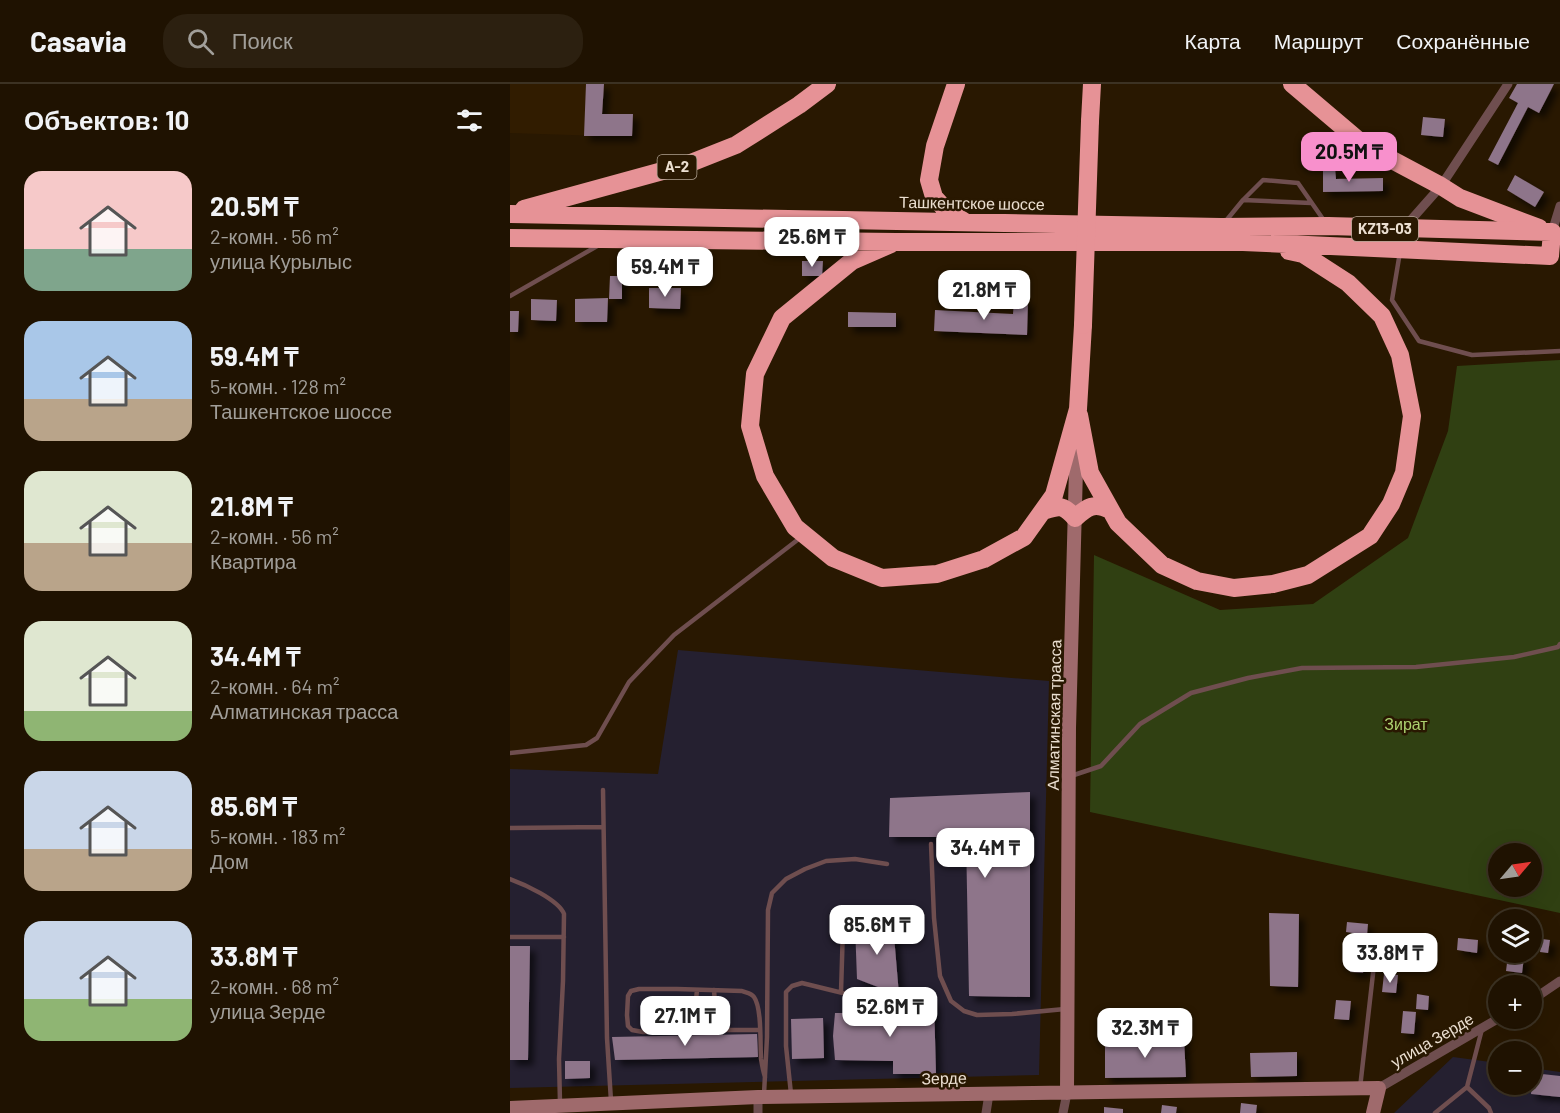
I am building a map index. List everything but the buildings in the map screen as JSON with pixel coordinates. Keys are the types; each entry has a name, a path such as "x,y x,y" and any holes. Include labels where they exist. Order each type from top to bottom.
{"highway":[{"name":"A-2","path":"510,213 688,164 735,145 799,105 827,84"},
{"path":"956,84 935,146 929,180 934,197 945,209 971,222 977,242"},
{"path":"896,242 852,261 782,318 755,374 750,426 765,476 795,527 833,558 882,578 937,574 984,559 1024,537 1054,495 1078,409 1092,84"},
{"path":"1292,84 1364,145 1460,198 1552,232"},
{"name":"Ташкентское шоссе","path":"510,213 971,222 1219,232"},
{"path":"608,216 608,239"},
{"name":"KZ13-03","path":"510,238 977,242 1328,226 1552,232 1551,256 1243,242"},
{"path":"1078,409 1090,473 1118,523 1162,565 1197,581 1233,588 1273,584 1308,575 1370,536 1391,504 1404,473 1412,416 1400,355 1382,316 1348,283 1304,254 1243,242 1219,232"},
{"path":"1043,511 1060,506 1068,510 1075,518 1083,510 1093,505 1102,505 1110,510"}],"street":[{"path":"1400,249 1403,229 1441,186 1508,84"},
{"path":"1552,232 1560,206"},
{"name":"Алматинская трасса","path":"1067,1093 1069,776 1078,409"},
{"path":"1542,993 1560,981"},
{"name":"улица Зерде","path":"1379,1088 1488,1025"},
{"path":"1373,1113 1379,1088"},
{"name":"Зерде","path":"510,1108 761,1097 1379,1088"},
{"path":"1063,1113 1067,1093"},
{"path":"986,1113 989,1094"},
{"path":"758,1113 761,1097"}],"lane":[{"path":"1219,232 1243,200 1263,180 1298,183 1328,226"},
{"path":"1243,200 1311,203"},
{"path":"510,296 608,239"},
{"path":"1400,249 1392,300 1419,341 1472,356 1560,351"},
{"path":"510,753 586,745 597,738 629,682 674,635 804,535"},
{"path":"1069,776 1101,766 1140,724 1191,693 1248,678 1302,668 1416,667 1514,657 1558,647 1560,644"},
{"path":"603,790 607,1038 612,1104"},
{"path":"510,828 603,827"},
{"path":"932,844 934,918 940,976 951,1001 964,1011 977,1015 1067,1009"},
{"path":"761,1097 765,1077 767,1037 768,910 772,893 786,879 826,861 855,859 887,864"},
{"path":"510,879 552,900 562,908 564,914 559,1059 560,1106"},
{"path":"841,992 843,928"},
{"path":"510,937 564,937"},
{"path":"1360,1088 1374,965"},
{"path":"791,1097 786,1046 786,992 792,986 802,983 859,997 888,1001"},
{"path":"760,1030 643,1032 632,1030 628,1026 628,996 631,991 639,989 741,991 750,994 756,999 758,1007 760,1030 761,1060 765,1077"},
{"path":"693,1030 697,990"},
{"path":"714,990 717,1030"},
{"path":"1435,1113 1467,1087 1482,1029"},
{"path":"1467,1087 1489,1108 1491,1113"}],"shaded area":[{"path":"510,84 604,84 601,136 510,133"},
{"path":"678,650 1049,681 1039,1075 510,1088 510,769 658,774"},
{"path":"1453,1057 1488,1062 1488,1095 1542,1095 1542,1069 1560,1072 1560,1113 1394,1113"}],"green space":[{"name":"Зират","path":"1560,360 1560,913 1090,812 1094,555 1220,610 1313,604 1408,538 1448,431 1457,366"}]}
